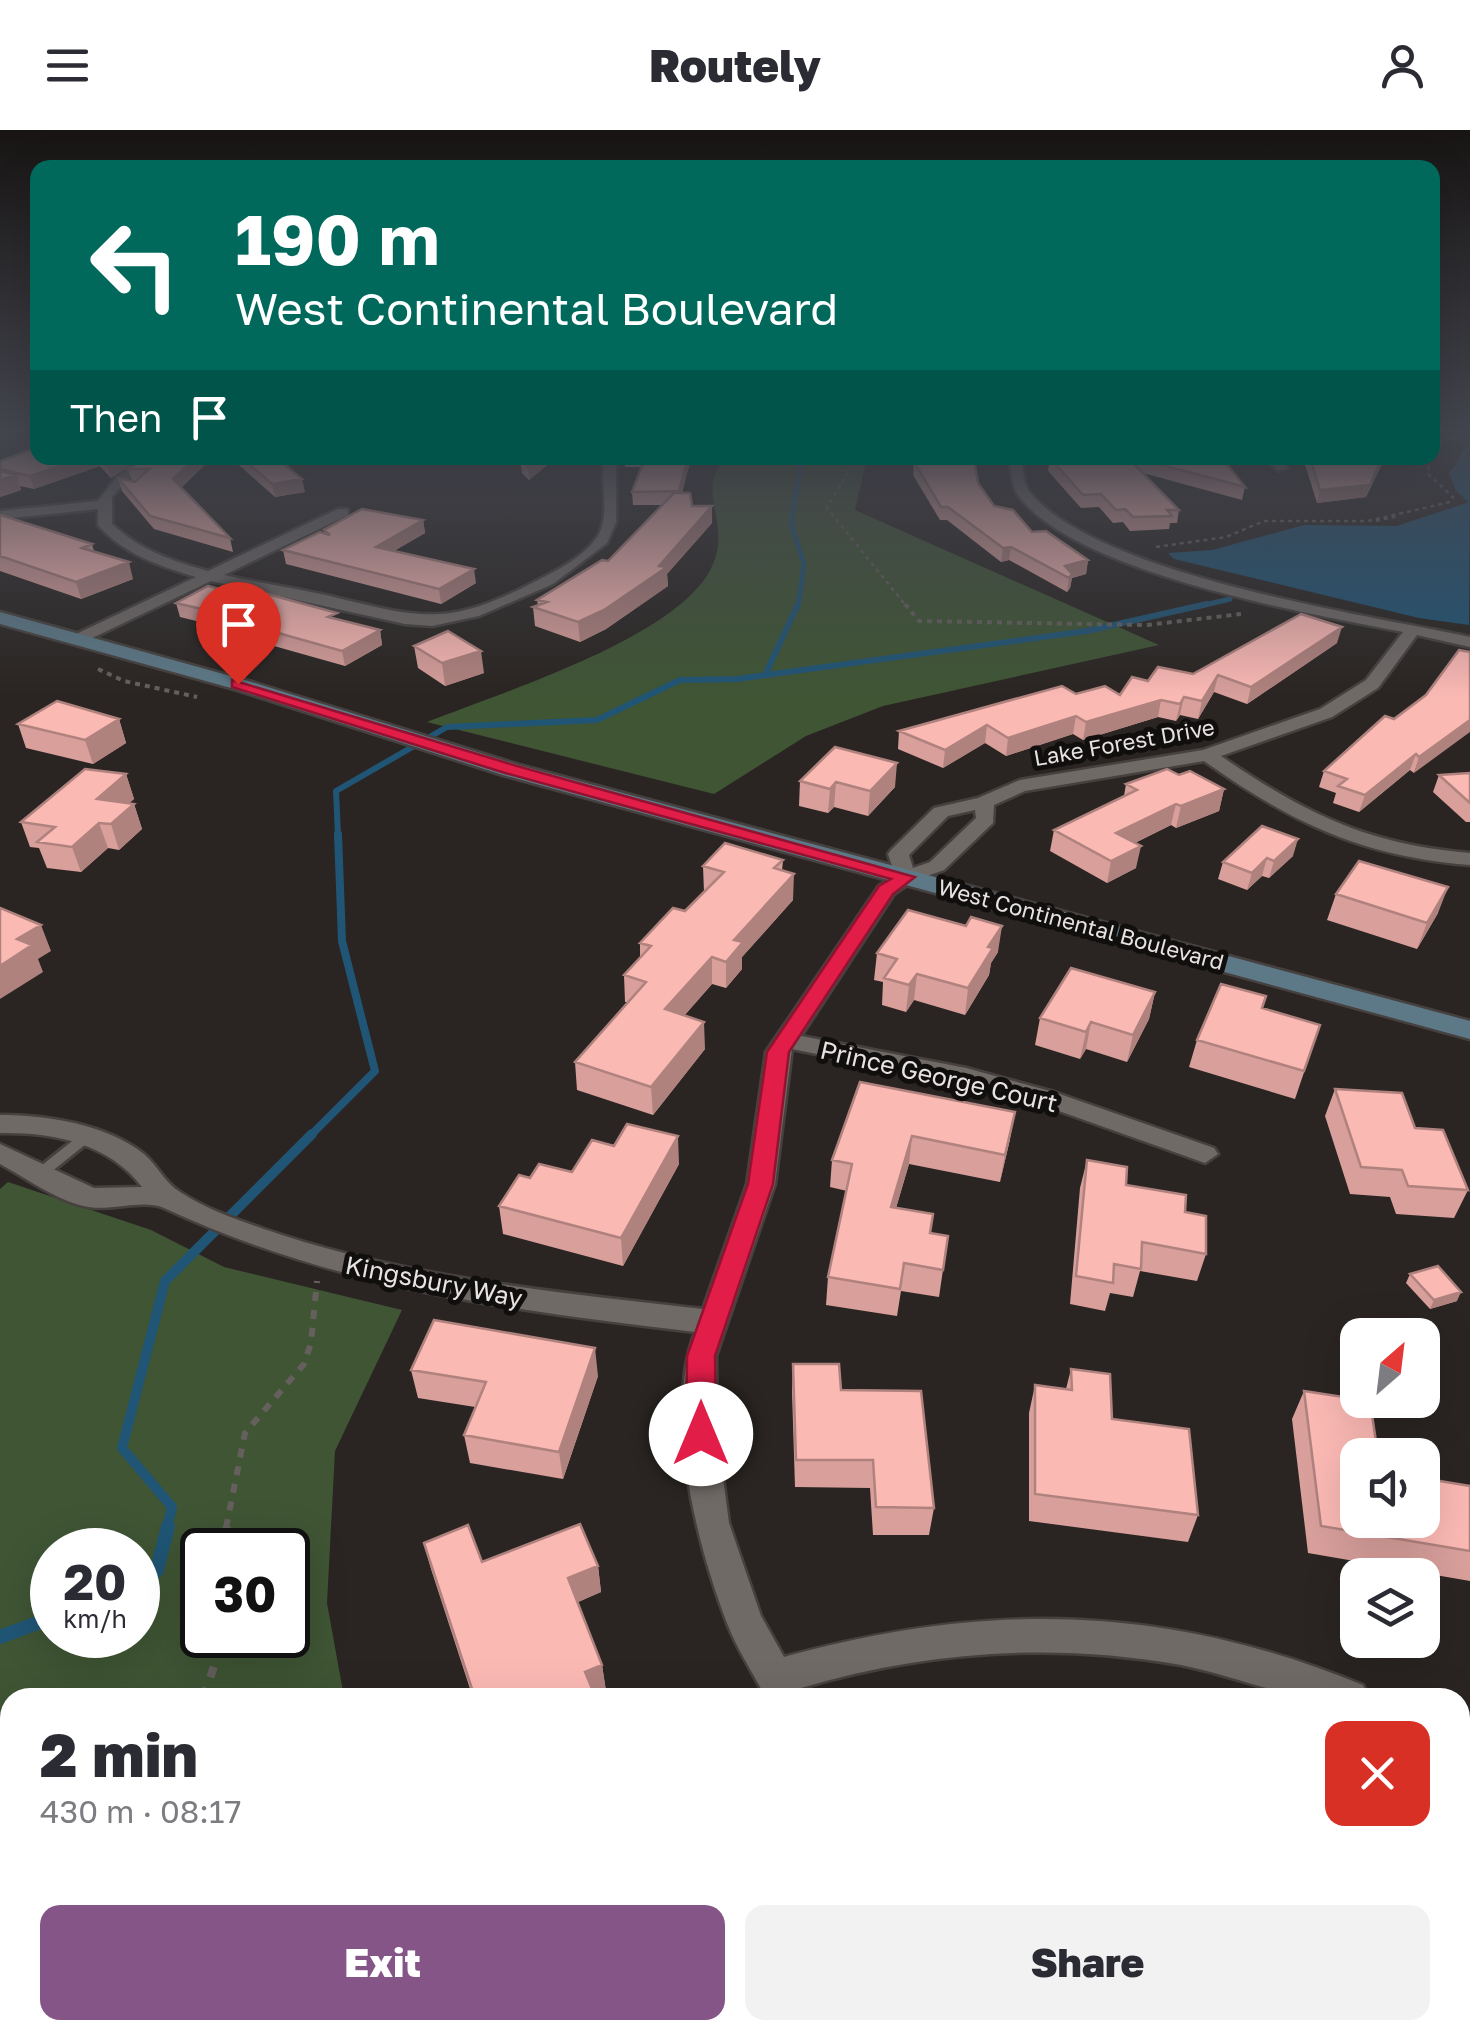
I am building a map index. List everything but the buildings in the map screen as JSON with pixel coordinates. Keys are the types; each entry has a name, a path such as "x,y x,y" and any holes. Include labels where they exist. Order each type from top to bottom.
{"main road":[{"name":"West Continental Boulevard","path":"0,618 492,764 1470,1030"}],"street":[{"path":"106,519 114,536 132,548 212,575 428,621 482,609 518,594 592,550 609,530 609,519"},
{"path":"78,639 328,519"},
{"path":"1054,519 1076,534 1139,560 1284,600 1470,642"},
{"name":"Lake Forest Drive","path":"906,877 898,854 942,812 984,802 1020,786 1207,756 1344,704 1372,684 1414,629"},
{"path":"1207,756 1288,812 1321,828 1402,851 1470,859"},
{"path":"984,802 986,818 937,866 906,877 886,890 778,1052 761,1184 701,1356 701,1434 712,1523 745,1624 781,1687 886,1648 998,1635 1077,1635 1180,1649 1327,1688"},
{"name":"Prince George Court","path":"785,1040 966,1076 1054,1100 1205,1154"},
{"name":"Kingsbury Way","path":"0,1124 27,1123 86,1137 133,1159 166,1196 262,1239 323,1259 487,1294 713,1322"},
{"name":"Kingsbury Way","path":"0,1152 90,1198 166,1196"}],"lane":[{"path":"41,1173 86,1137"}],"path":[{"path":"837,519 919,621 1148,625 1234,617 1284,600"},
{"path":"1139,560 1146,550 1226,537 1264,521 1390,519"},
{"path":"226,1528 246,1432 304,1364 312,1343 314,1292 323,1259"},
{"path":"207,1688 217,1658"}],"green space":[{"path":"716,519 875,519 1159,645 883,706 806,736 714,794 427,722 580,662 657,621 687,598 708,574 715,559"},
{"path":"8,1182 151,1230 224,1267 402,1310 335,1451 327,1603 342,1688 0,1688 0,1189"}],"water":[{"path":"1418,519 1470,519 1469,625 1419,618 1174,559 1168,553 1212,550 1304,525 1397,526"}],"waterway":[{"path":"792,519 804,564 798,607"},
{"path":"1196,607 1230,599"},
{"path":"765,675 798,604"},
{"path":"338,836 336,791 447,727 597,720 680,680 737,679 1087,631 1207,604"},
{"path":"167,1528 172,1507 122,1448 165,1281 375,1071 342,941 338,834"},
{"path":"160,1558 168,1526"},
{"path":"0,1637 30,1626"}],"route":[{"path":"238,684 511,770 906,877 886,890 800,1013 778,1052 761,1184 701,1356 701,1434"}]}
